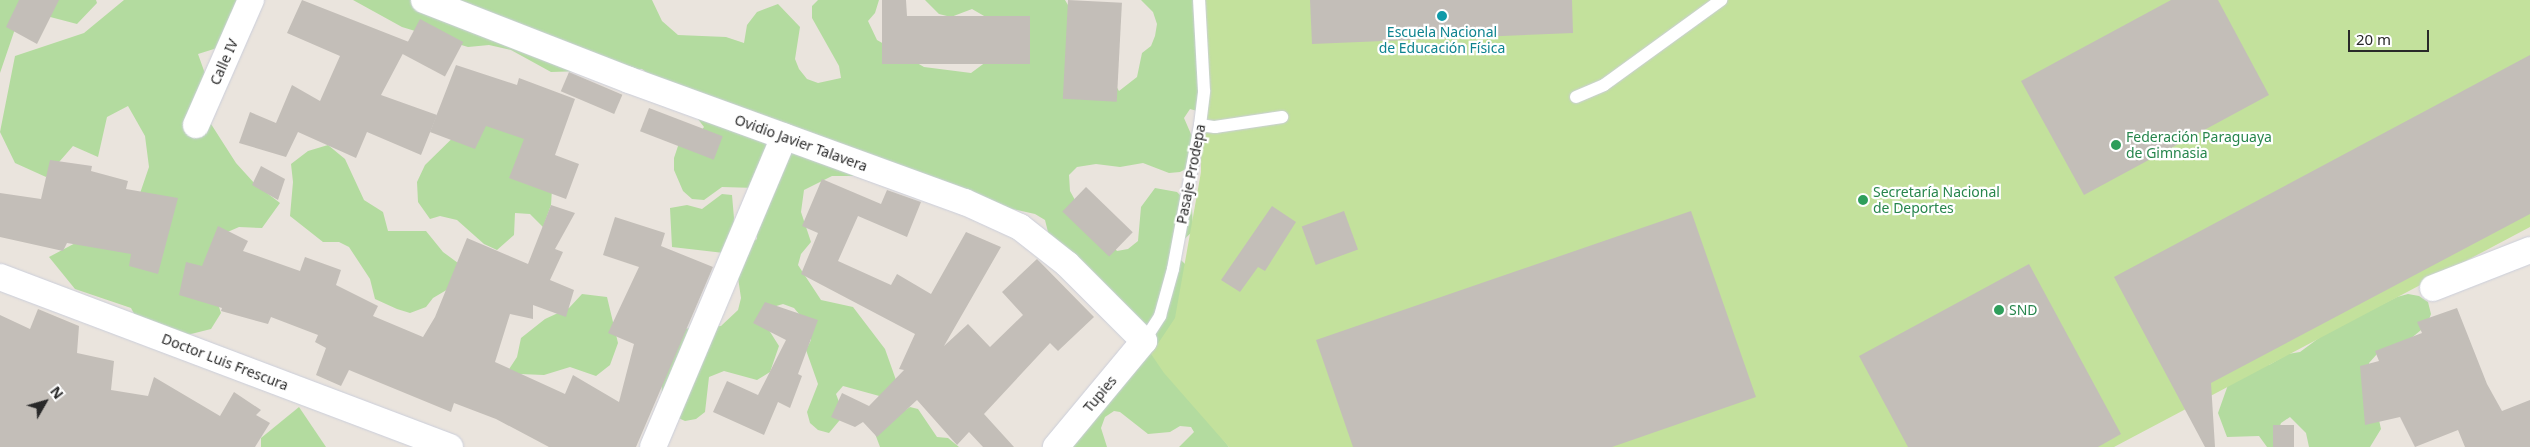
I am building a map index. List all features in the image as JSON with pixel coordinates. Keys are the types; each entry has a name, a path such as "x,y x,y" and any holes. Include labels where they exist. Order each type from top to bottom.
{"street":[{"name":"Calle IV","path":"196,125 251,0"},
{"name":"Ovidio Javier Talavera","path":"424,0 784,137 965,202 1020,227 1067,264 1144,341"},
{"path":"653,447 784,137"},
{"path":"2433,288 2530,250"},
{"name":"Doctor Luis Frescura","path":"0,277 450,447"},
{"name":"Tupies","path":"1056,447 1144,341"}],"lane":[{"name":"Pasaje Prodepa","path":"1144,341 1160,316 1173,269 1200,125 1204,91 1199,0"},
{"path":"1576,97 1604,85 1721,0"},
{"path":"1200,125 1215,127 1282,117"}],"green space":[{"path":"0,0 96,0 97,3 77,24 35,13 15,29 0,73"},
{"path":"124,0 249,0 233,43 198,54 208,82 211,124 236,163 255,184 280,203 262,228 239,227 223,234 215,295 221,313 211,329 167,340 143,331 131,308 75,289 49,257 83,239 122,246 149,167 145,136 128,106 107,117 98,157 73,146 46,177 15,163 0,132 15,56 84,33"},
{"path":"353,0 652,0 662,21 678,35 726,37 744,43 747,25 757,12 778,4 800,27 795,59 799,69 807,79 818,83 841,78 839,66 812,18 812,6 818,0 879,0 875,13 868,21 877,40 924,67 971,73 990,59 991,20 972,9 951,17 939,14 925,0 1065,0 1119,91 1137,77 1142,53 1151,46 1155,36 1157,24 1153,12 1141,0 1256,0 1201,112 1190,109 1184,118 1197,148 1190,167 1180,172 1169,173 1143,163 1120,167 1096,164 1077,167 1069,175 1070,191 1075,200 1117,251 1128,249 1138,241 1141,207 1155,188 1177,192 1192,208 1193,231 1177,246 1178,257 1185,264 1218,433 1229,447 1179,447 1194,432 1191,427 1180,426 1170,432 1148,434 1120,412 1114,411 1105,417 1101,428 1107,447 1065,447 1139,354 1050,240 1045,220 1035,214 868,176 832,176 804,190 801,212 811,242 801,254 798,265 821,300 853,307 885,349 896,380 883,397 843,386 836,394 844,415 829,433 818,430 810,423 807,412 818,384 806,350 811,340 810,327 794,308 783,304 773,307 767,327 779,346 770,372 757,380 724,371 709,377 705,412 696,419 685,421 674,416 662,395 661,371 681,329 721,326 738,310 741,298 736,264 747,245 757,239 756,188 722,187 704,200 692,199 683,191 674,170 674,158 678,146 697,136 704,127 688,106 642,69 551,72 511,50 489,45 468,47 402,27"},
{"name":"Secretaría Nacional de Deportes","path":"1200,0 2530,0 2530,227 2114,447 1229,447 1164,373 1151,354 1175,318 1201,172"},
{"path":"471,120 516,124 552,189 551,205 543,227 530,214 515,213 514,235 497,250 484,244 457,220 440,216 430,219 418,202 417,182 425,165"},
{"path":"328,145 345,159 364,200 383,212 388,231 426,231 443,252 458,263 460,282 433,298 426,307 410,313 397,309 375,299 370,279 349,247 339,242 323,242 290,216 293,182 291,164 308,151"},
{"path":"722,194 732,195 734,218 733,237 724,253 672,247 670,208 687,205 702,209"},
{"path":"582,294 607,297 618,343 610,365 596,376 570,367 544,375 520,374 504,377 517,357 521,338 545,319 569,308"},
{"path":"2408,294 2419,296 2428,302 2431,314 2427,325 2409,340 2377,354 2369,363 2369,375 2381,429 2370,447 2309,447 2306,433 2290,417 2281,423 2277,434 2280,447 2267,447 2259,436 2227,437 2218,413 2229,382 2258,364 2269,365 2288,354 2300,352 2327,332 2397,297"},
{"path":"299,407 326,447 261,447 261,438"},
{"path":"910,407 918,409 937,437 948,438 959,447 880,447 874,431"}],"building":[{"path":"19,0 59,0 37,44 6,27"},
{"path":"302,0 409,42 381,95 437,115 421,155 367,132 356,158 298,132 286,157 239,143 250,112 276,123 292,85 320,101 340,56 287,33"},
{"path":"882,0 906,0 907,16 1030,16 1030,64 882,64"},
{"path":"1068,0 1122,3 1117,102 1063,99"},
{"name":"Escuela Nacional de Educación Física","path":"1310,0 1572,0 1573,33 1312,44"},
{"name":"Federación Paraguaya de Gimnasia","path":"2171,0 2218,0 2269,95 2084,195 2021,81"},
{"path":"420,19 463,42 445,76 402,53"},
{"path":"2530,55 2530,214 2211,383 2215,447 2205,447 2114,277"},
{"path":"456,65 517,85 519,78 575,99 555,155 579,164 566,199 509,178 524,139 486,126 475,149 430,132"},
{"path":"569,72 622,95 614,114 561,91"},
{"path":"649,108 723,136 714,160 640,131"},
{"path":"50,160 92,166 91,171 128,181 126,189 178,198 158,274 129,266 131,254 67,243 63,251 0,237 0,193 41,199"},
{"path":"261,166 285,179 278,200 252,185"},
{"path":"822,179 881,204 887,190 921,202 907,237 858,216 838,261 891,285 897,274 931,294 966,232 1001,247 944,346 968,324 990,347 1023,315 1002,292 1037,259 1094,317 1058,351 1050,343 984,414 1014,447 983,447 969,432 957,445 917,400 877,437 863,422 855,427 831,417 842,393 869,406 904,370 899,369 915,334 801,274 818,233 802,226"},
{"path":"1086,187 1133,232 1109,257 1062,211"},
{"path":"551,205 575,213 555,249 563,252 550,280 574,290 566,317 533,305 533,319 510,314 495,362 565,394 573,375 619,402 634,344 608,333 639,267 603,255 615,217 665,233 661,246 713,267 636,447 549,447 496,419 454,403 451,412 349,370 341,386 316,375 326,348 315,342 318,335 271,317 268,324 221,311 222,308 179,295 186,262 202,266 218,226 248,241 243,251 300,271 305,257 341,270 336,285 378,306 373,316 423,337 435,317 467,238 528,264"},
{"path":"1272,206 1296,222 1265,271 1258,267 1240,292 1221,280"},
{"path":"1344,211 1358,250 1316,265 1302,226"},
{"path":"1691,211 1756,397 1612,447 1353,447 1316,340"},
{"name":"SND","path":"2029,264 2121,434 2098,447 1908,447 1859,356"},
{"path":"765,302 818,320 798,374 802,376 790,408 778,402 764,435 713,412 727,381 758,395 786,340 753,323"},
{"path":"2457,308 2487,384 2502,411 2530,400 2530,447 2465,447 2458,430 2415,447 2400,417 2365,425 2360,366 2379,361 2375,351 2422,333 2417,322"},
{"path":"38,309 79,326 77,353 114,361 111,390 148,396 154,377 220,416 234,392 261,410 256,415 270,423 255,447 0,447 0,315 30,329"},
{"path":"2273,425 2294,425 2294,447 2273,447"}],"place":[{"name":"Escuela Nacional de Educación Física","path":"1442,16"},
{"name":"Federación Paraguaya de Gimnasia","path":"2116,145"},
{"name":"Secretaría Nacional de Deportes","path":"1863,200"},
{"name":"SND","path":"1999,310"}]}
